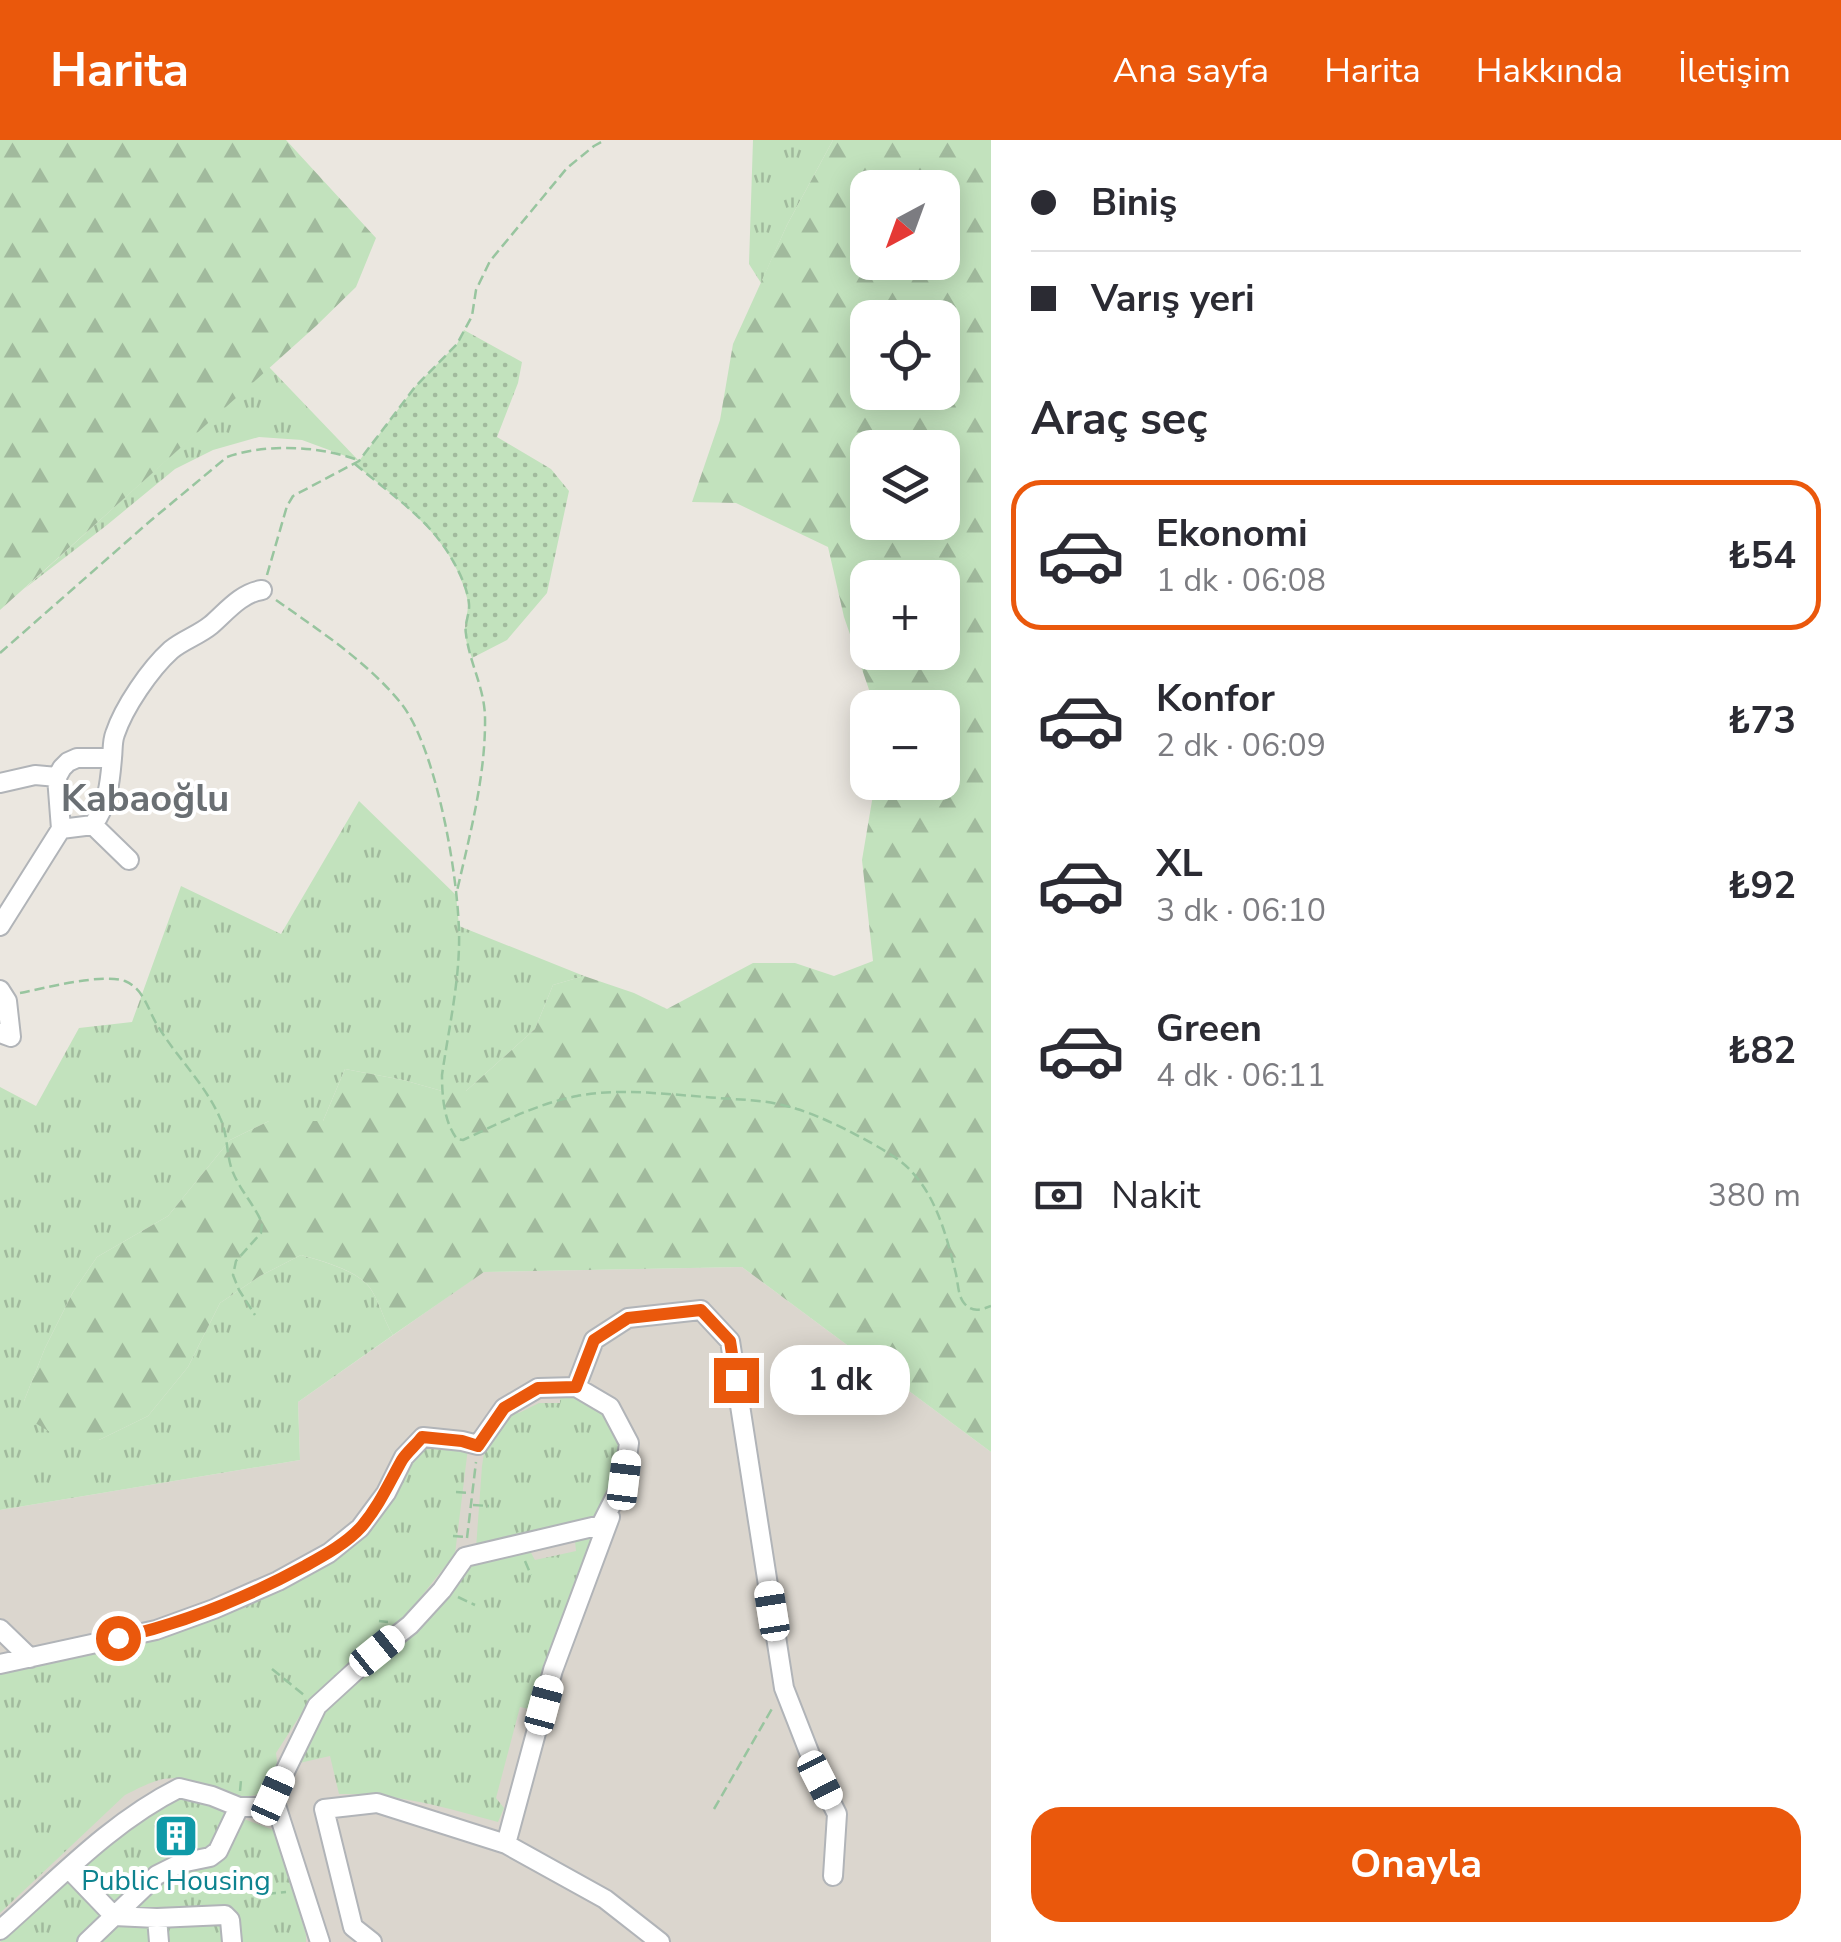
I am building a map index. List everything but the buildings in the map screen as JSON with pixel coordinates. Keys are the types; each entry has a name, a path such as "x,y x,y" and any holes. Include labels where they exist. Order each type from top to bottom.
{"street":[{"path":"93,825 108,800 113,738 131,701 173,649 207,628 235,603 262,590"},
{"path":"0,926 61,829 57,777 68,762 77,758 112,758"},
{"path":"0,784 36,775 57,777"},
{"path":"61,829 93,825"},
{"path":"93,825 129,860"},
{"path":"0,1033 11,1037 7,1001 2,993"},
{"path":"576,1387 594,1340 628,1318 701,1310 730,1341 784,1688 837,1814 833,1876"},
{"path":"0,1664 156,1630 278,1581 329,1553 360,1528 386,1493 404,1457 422,1437 478,1446 504,1408 538,1388 576,1387 610,1406 629,1443 624,1480 553,1670 506,1844"},
{"path":"0,1930 146,1804 179,1788 239,1807 260,1807 273,1796 317,1706 410,1625 465,1557 601,1525 624,1480"},
{"path":"0,1629 30,1658"},
{"path":"273,1796 320,1942"},
{"path":"372,1942 353,1928 324,1810 377,1803 506,1844 605,1899 660,1942"},
{"path":"87,1942 157,1875 218,1851 239,1807"},
{"path":"69,1869 114,1916 225,1915 230,1920 232,1942"},
{"path":"157,1918 159,1942"}],"path":[{"path":"604,140 568,168 490,261 476,290 472,316 457,344 415,387 356,462 293,496 262,590 362,663 401,703 426,750 456,895 459,948 442,1091 449,1124 457,1139 464,1140 545,1105 595,1093 768,1102 795,1108 890,1154 917,1176 933,1202 961,1300 976,1311 991,1306"},
{"path":"0,653 227,458 269,448 338,453 356,462 437,536 452,560 469,602 465,628 485,715 475,812 456,895"},
{"path":"2,993 112,979 128,982 137,989 164,1036 204,1086 223,1122 231,1168 262,1223 261,1232 236,1261 233,1275 255,1315"},
{"path":"465,1557 478,1446"},
{"path":"456,1492 472,1493"},
{"path":"472,1505 489,1506"},
{"path":"453,1536 468,1537"},
{"path":"442,1590 475,1605"},
{"path":"272,1669 310,1700"},
{"path":"714,1809 784,1688"},
{"path":"266,1894 302,1888"}],"shaded area":[{"path":"742,1267 991,1452 991,1942 0,1942 0,1510 300,1460 298,1402 483,1272"}],"green space":[{"path":"0,140 286,140 376,238 356,287 0,610"},
{"path":"753,140 833,140 761,283 749,264"},
{"path":"833,140 991,140 991,1452 742,1267 484,1272 393,1335 367,1284 340,1268 301,1255 220,1303 188,1367 148,1416 99,1440 60,1438 35,1423 24,1401 73,1292 97,1257 168,1216 230,1140 269,1121 323,1121 345,1069 442,1091 466,1091 535,1029 553,985 584,976 667,1009 753,963 795,963 834,976 873,961 862,860 872,800 960,800 960,690 869,690 862,670 960,670 960,560 850,560 850,634 828,547 736,503 692,502 720,420 733,344 787,225"},
{"path":"464,330 522,362 497,437 551,469 569,491 547,593 507,640 472,658 465,632 467,598 449,556 422,522 354,463 415,387 457,344"},
{"path":"269,367 359,461 302,440 259,437 213,450 175,469 24,589"},
{"path":"359,801 456,895 459,926 584,976 553,985 535,1029 466,1091 442,1091 345,1069 323,1121 269,1121 230,1140 168,1216 97,1257 73,1292 24,1401 99,1440 148,1416 188,1367 220,1303 301,1255 340,1268 367,1284 393,1335 298,1402 300,1460 0,1510 0,1087 36,1106 79,1028 132,1022 181,886 281,934"},
{"path":"560,1394 586,1401 615,1430 623,1455 622,1469 607,1500 595,1515 571,1526 476,1548 486,1440 509,1408 519,1413 539,1403 560,1403"},
{"path":"425,1445 468,1448 455,1554 393,1632 310,1700 276,1753 272,1780 256,1795 245,1797 173,1778 139,1788 125,1795 0,1913 0,1671 122,1649 209,1621 253,1601 341,1554 407,1460"},
{"path":"599,1531 529,1709 520,1707 496,1798 504,1808 498,1822 400,1798 339,1794 330,1756 295,1764 305,1734 332,1697 392,1657 460,1573 476,1562 530,1551 535,1560 576,1551 575,1541"},
{"path":"175,1799 193,1800 276,1831 306,1942 0,1942 145,1814"}],"place":[{"name":"Public Housing","path":"176,1836"}],"district":[{"name":"Kabaoğlu","path":"145,798"}],"route":[{"path":"118,1638 156,1630 214,1608 278,1581 329,1553 360,1528 386,1493 404,1457 422,1437 478,1446 504,1408 538,1388 576,1387 594,1340 628,1318 701,1310 730,1341 736,1380"}]}
